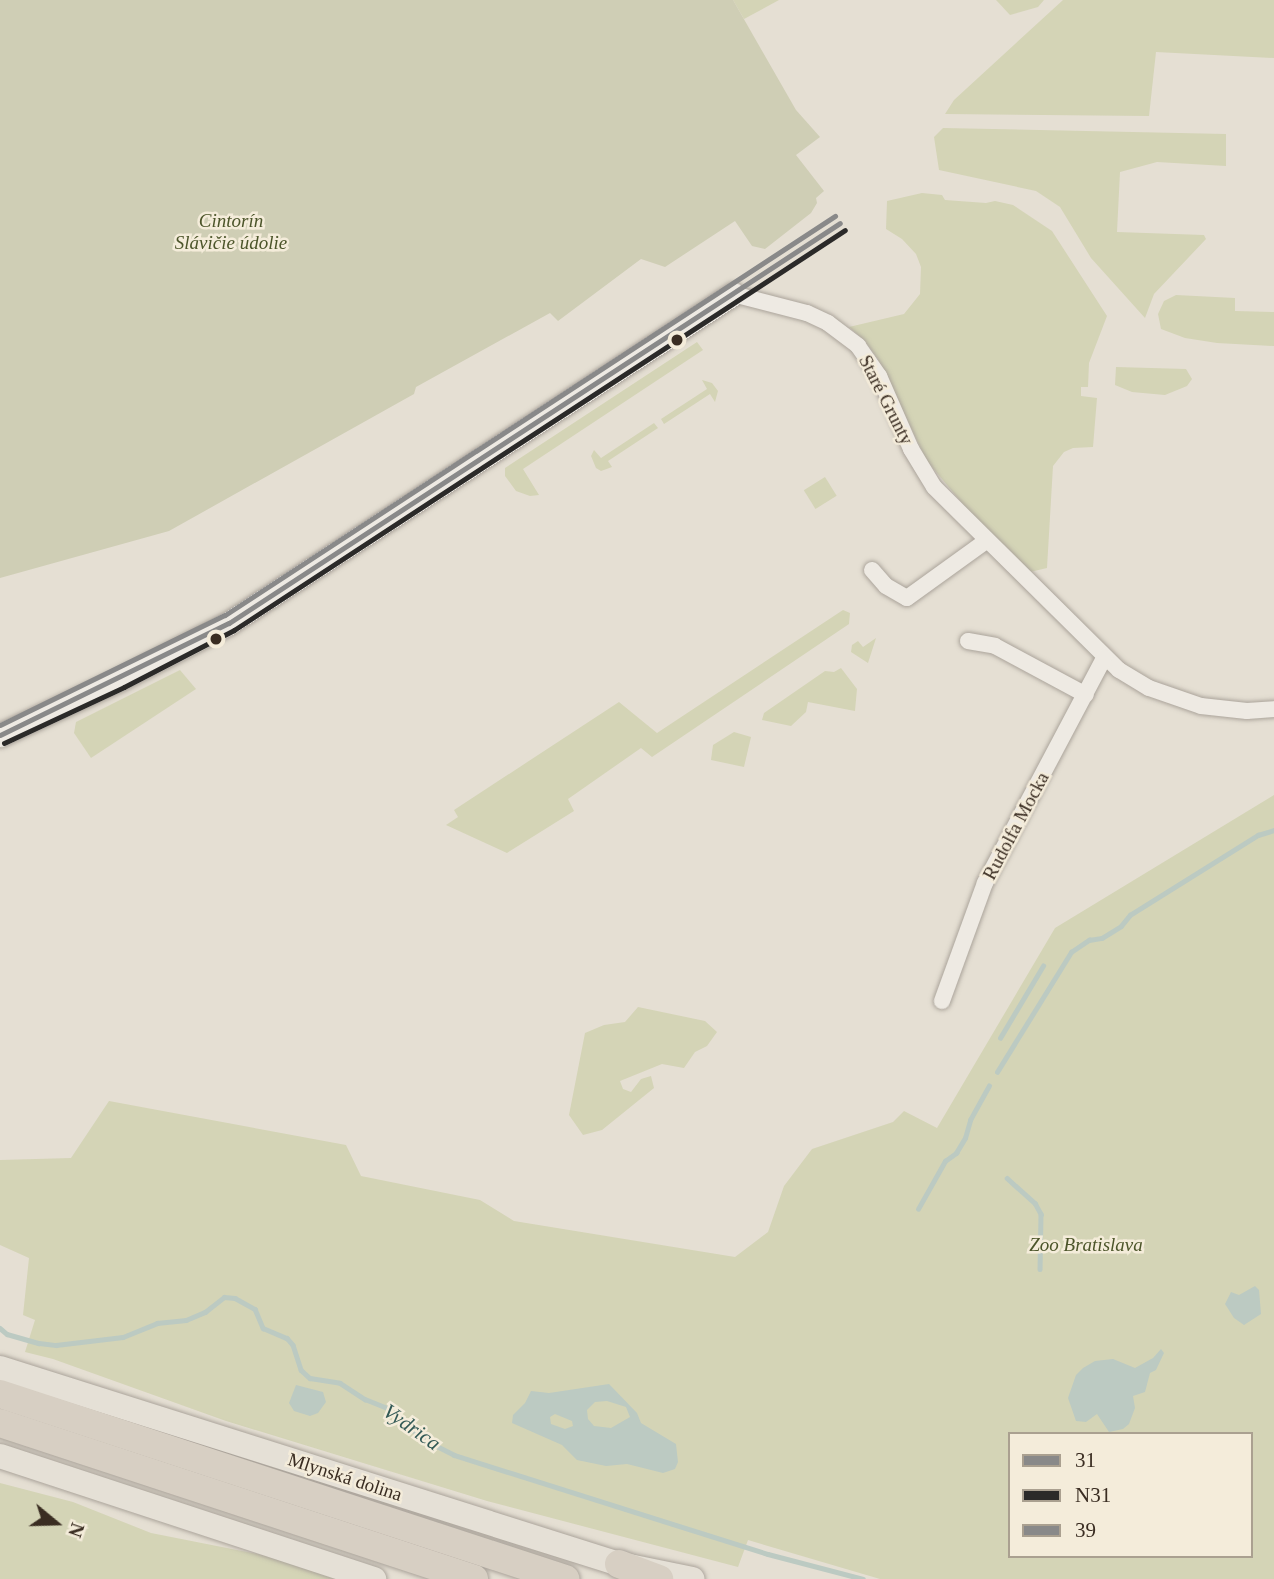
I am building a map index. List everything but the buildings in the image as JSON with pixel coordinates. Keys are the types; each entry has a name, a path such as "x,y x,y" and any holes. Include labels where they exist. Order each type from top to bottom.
{"highway":[{"path":"0,1394 565,1579"},
{"path":"0,1423 474,1579"},
{"path":"619,1564 659,1579"}],"main road":[{"name":"Mlynská dolina","path":"0,1368 619,1564 692,1579"},
{"path":"0,1456 373,1579"}],"street":[{"name":"Staré Grunty","path":"0,735 120,679 229,623 733,294 807,313 828,323 858,346 878,376 924,473 986,541 1104,658 1142,685 1185,702 1229,711 1274,709"},
{"path":"872,570 886,586 906,598 986,541"},
{"path":"968,641 995,646 1086,695"},
{"name":"Rudolfa Mocka","path":"942,1000 985,883 1104,658"}],"green space":[{"name":"Cintorín Slávičie údolie","path":"0,0 733,0 796,110 820,137 796,155 824,191 816,198 817,203 811,213 765,249 752,246 735,221 665,267 641,259 558,321 550,313 416,387 414,394 169,531 0,578"},
{"path":"733,0 779,0 744,19"},
{"path":"996,0 1044,0 1038,7 1010,15"},
{"path":"1063,0 1274,0 1274,58 1156,52 1149,116 945,114 954,100"},
{"path":"943,128 1226,134 1226,166 1157,162 1120,172 1117,232 1204,235 1206,239 1154,294 1145,318 1091,258 1060,207 1036,191 939,170 934,137"},
{"path":"922,193 942,195 945,200 986,203 995,201 1013,205 1052,231 1107,316 1089,363 1088,387 1081,387 1081,396 1097,398 1093,447 1073,448 1064,452 1053,466 1047,568 1030,572 967,509 927,461 878,359 865,341 849,327 904,314 920,294 921,267 916,254 902,239 886,229 887,201"},
{"path":"1176,295 1235,298 1235,311 1274,312 1274,346 1217,343 1185,338 1161,329 1158,314 1164,301"},
{"path":"697,342 703,350 523,469 539,495 530,496 516,491 505,476 505,468"},
{"path":"1116,367 1186,369 1192,379 1187,386 1165,395 1132,392 1115,385"},
{"path":"702,380 712,383 718,391 715,402 710,394 664,424 661,419 707,389"},
{"path":"654,423 658,428 608,461 612,467 601,471 596,468 591,456 594,450 601,458"},
{"path":"825,477 837,496 815,509 804,490"},
{"path":"843,610 850,613 849,624 652,757 641,748 568,799 574,811 507,853 446,825 458,817 454,810 619,702 657,733"},
{"path":"876,638 868,663 851,652 852,645 858,641 863,647"},
{"path":"841,668 857,689 855,711 808,702 806,712 791,726 762,720 764,713 825,671 834,672"},
{"path":"180,670 196,689 91,758 74,733 76,722"},
{"path":"734,732 751,737 744,767 711,760 713,745"},
{"name":"Zoo Bratislava","path":"1274,795 1274,1579 880,1579 748,1540 738,1567 487,1501 226,1421 53,1359 25,1352 35,1320 23,1315 29,1258 0,1245 0,1160 71,1158 109,1101 346,1145 361,1176 480,1200 514,1221 735,1257 768,1232 784,1186 812,1149 893,1122 904,1111 937,1128 1055,928"},
{"path":"638,1007 705,1021 717,1032 707,1046 695,1052 684,1068 662,1064 620,1081 623,1089 631,1092 641,1079 651,1076 654,1088 602,1130 583,1135 569,1115 585,1033 604,1025 625,1022"},
{"path":"0,1483 73,1502 151,1533 268,1556 339,1579 0,1579"}],"shaded area":[{"path":"1255,1286 1259,1290 1261,1314 1244,1325 1234,1318 1225,1304 1231,1292 1239,1295"},
{"path":"1161,1349 1164,1353 1156,1370 1150,1373 1145,1392 1133,1396 1135,1408 1129,1424 1123,1429 1109,1432 1097,1414 1086,1422 1076,1421 1068,1398 1076,1375 1083,1368 1095,1361 1113,1359 1135,1368 1153,1358"},
{"path":"609,1384 637,1413 641,1423 676,1444 678,1462 675,1469 663,1473 627,1464 606,1466 577,1460 562,1445 512,1423 513,1415 525,1403 531,1391 549,1393","holes":["607,1401 626,1407 630,1417 611,1428 594,1426 588,1419 587,1410 595,1402","555,1414 572,1421 573,1426 565,1429 551,1424 550,1417"]},
{"path":"296,1385 323,1392 326,1402 318,1413 310,1416 294,1411 289,1403"}],"waterway":[{"path":"997,1072 1071,952 1089,940 1102,938 1121,926 1130,915 1258,835 1274,830"},
{"path":"1000,1038 1043,966"},
{"path":"918,1209 945,1161 956,1153 965,1138 970,1120 989,1086"},
{"path":"1007,1178 1035,1203 1041,1214 1040,1269"},
{"name":"Vydrica","path":"0,1328 7,1334 56,1345 123,1337 157,1323 186,1320 205,1312 224,1297 235,1298 255,1309 263,1328 287,1338 293,1345 301,1370 310,1378 340,1383 365,1399 390,1409 423,1439 454,1455 768,1554 863,1579"}],"transit line":[{"name":"39","path":"0,725 225,615 835,216"},
{"name":"31","path":"0,735 229,623 840,223"},
{"name":"N31","path":"4,743 124,687 234,630 845,230"}]}
